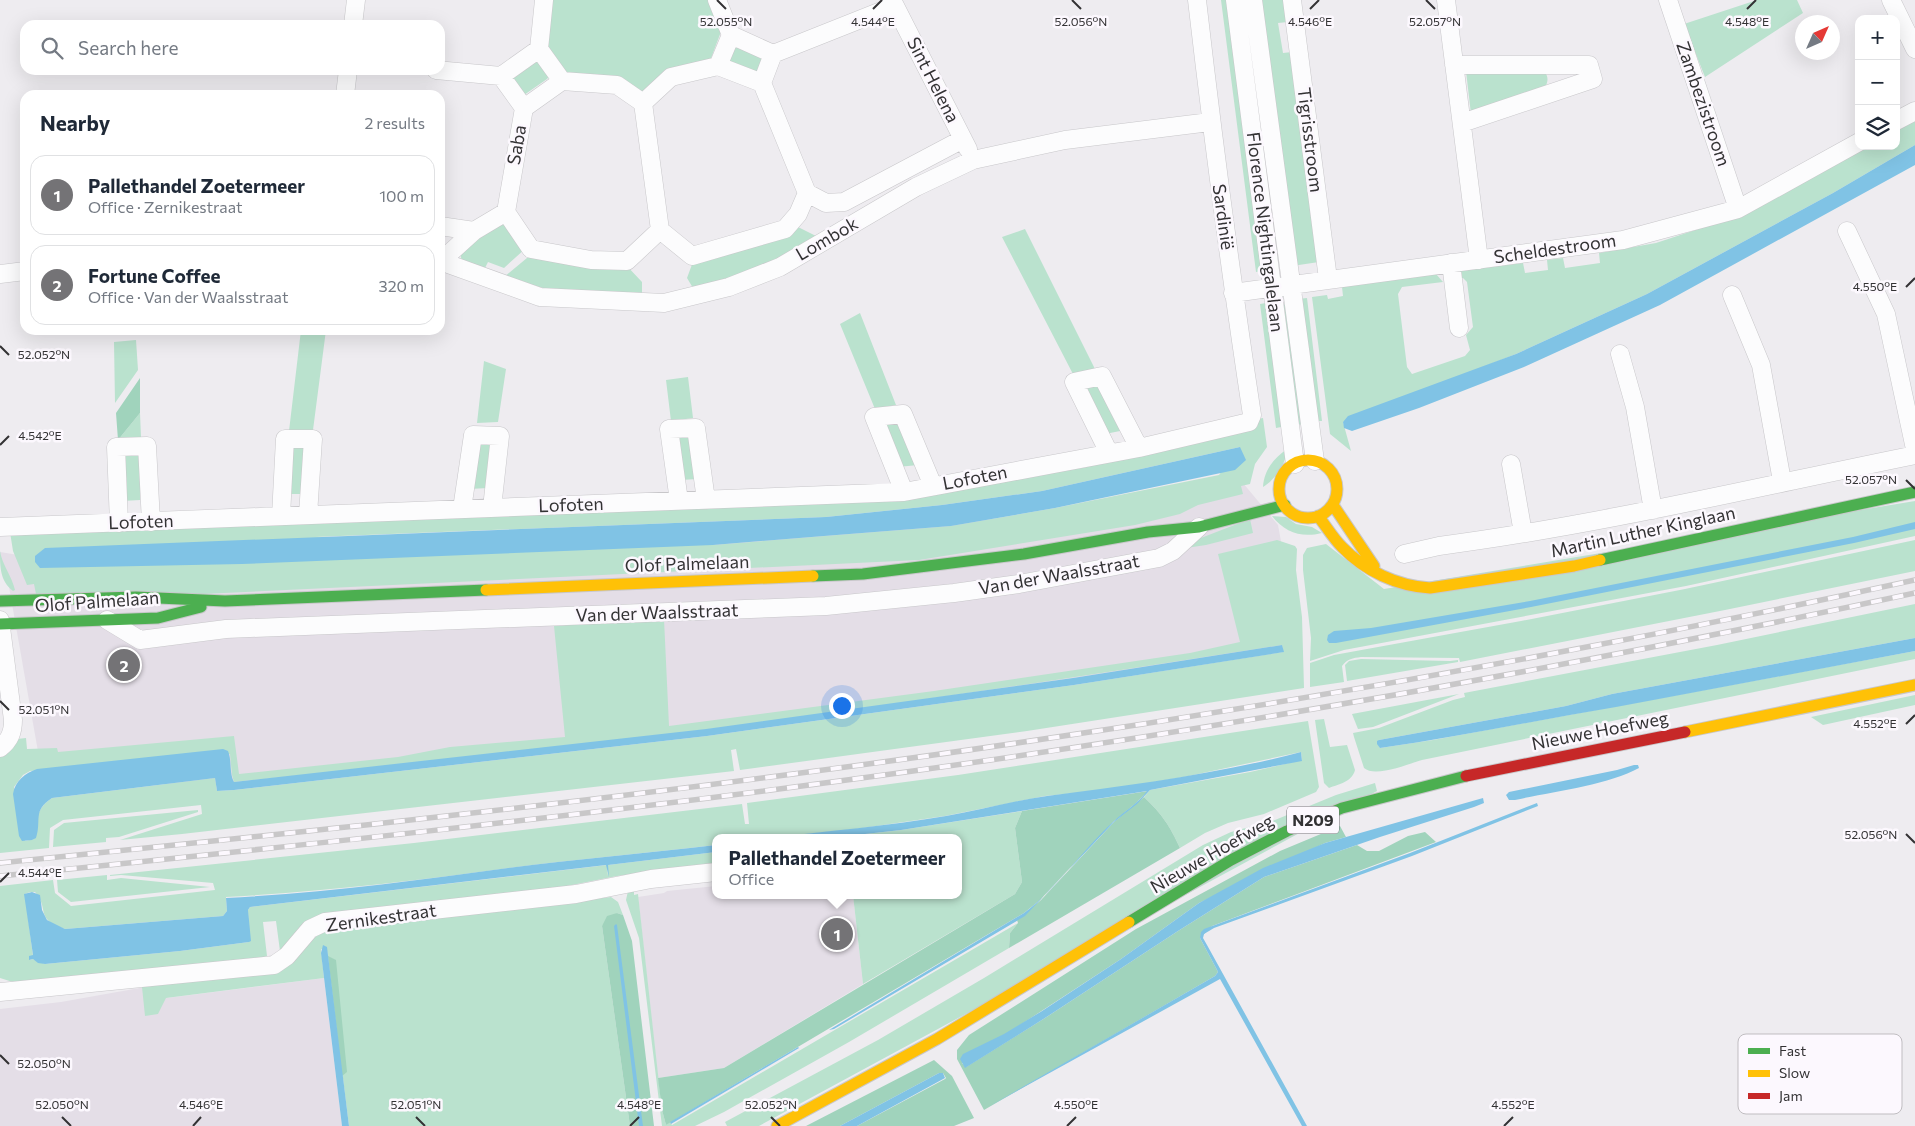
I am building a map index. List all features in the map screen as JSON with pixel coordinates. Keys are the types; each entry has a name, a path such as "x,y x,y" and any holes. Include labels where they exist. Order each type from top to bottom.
{"street":[{"path":"354,20 356,0"},
{"path":"544,0 539,49 562,81"},
{"path":"717,0 731,35 773,54"},
{"name":"Sardinië","path":"1197,0 1210,122 1233,294 1252,415 1249,422 1239,425"},
{"name":"Florence Nightingalelaan","path":"1235,0 1295,464"},
{"name":"Florence Nightingalelaan","path":"1253,0 1315,461"},
{"name":"Tigrisstroom","path":"1292,0 1328,279"},
{"path":"1446,0 1479,260"},
{"name":"Zambezistroom","path":"1668,0 1738,209"},
{"path":"1892,0 1915,49"},
{"path":"807,193 762,83 773,54 893,3"},
{"name":"Sint Helena","path":"893,3 973,160"},
{"path":"718,66 731,35"},
{"path":"445,71 501,76 539,49"},
{"path":"1454,65 1589,65 1593,79 1462,124"},
{"path":"1552,65 1556,91"},
{"path":"644,104 670,77 718,66 762,83"},
{"path":"346,90 347,75"},
{"name":"Saba","path":"501,76 524,108 506,212"},
{"path":"445,257 474,231 506,212 531,249 591,260 627,261 660,230 644,104 618,85 562,81 524,108"},
{"path":"1900,119 1915,111"},
{"name":"Lombok","path":"445,264 540,297 664,303 729,287 780,266 916,187 973,160 1065,140 1210,122"},
{"name":"Lombok","path":"660,230 692,256 785,229 798,214 807,193 826,203 844,202 963,140"},
{"name":"Scheldestroom","path":"1233,294 1291,287 1328,279 1623,240 1738,209 1855,144"},
{"path":"844,202 856,222"},
{"path":"445,227 474,231"},
{"path":"1847,231 1886,314 1915,449"},
{"path":"1451,263 1459,328"},
{"path":"0,274 20,272"},
{"path":"1732,295 1760,365 1782,481"},
{"path":"1620,354 1635,407 1653,510"},
{"path":"1109,453 1074,382 1102,376 1140,448"},
{"path":"904,492 874,417 903,414 933,486"},
{"name":"Lofoten","path":"0,527 904,492 1140,448 1239,425"},
{"path":"679,501 669,429 696,428 706,500"},
{"path":"462,509 474,435 500,436 492,508"},
{"path":"281,516 285,439 313,439 308,515"},
{"path":"119,523 116,447 147,446 150,522"},
{"path":"1404,554 1439,546 1653,510 1782,481 1915,455"},
{"path":"1308,460 1315,461 1327,468 1335,479 1337,492 1333,505 1324,514 1309,518 1300,517 1285,506 1276,490 1282,477 1295,464 1308,460"},
{"path":"1511,464 1523,532"},
{"name":"Martin Luther Kinglaan","path":"1318,516 1348,553 1379,574 1401,585 1430,588 1574,566 1915,492"},
{"path":"1333,505 1379,574"},
{"name":"Olof Palmelaan","path":"0,601 136,596 225,601 863,574 1024,554 1285,506"},
{"name":"Van der Waalsstraat","path":"107,620 140,640 226,629 826,606 954,593 1019,584 1159,558 1173,551 1195,522"},
{"name":"Olof Palmelaan","path":"0,624 158,618 225,601"},
{"path":"0,620 13,720 11,736 0,748"},
{"name":"Nieuwe Hoefweg","path":"777,1126 937,1039 1231,860 1287,831 1342,808 1472,775 1915,685"},
{"name":"Zernikestraat","path":"0,992 274,964 287,956 310,930 325,922 576,894 651,879 712,872"}],"shaded area":[{"path":"1238,477 1278,525 1300,645 684,735 224,786 43,780 8,581 0,558 0,552 43,559 1094,515"},
{"path":"712,886 712,899 853,899 863,984 724,1068 658,1078 638,897 667,891"},
{"path":"324,978 342,1126 0,1126 0,1009 61,1002 162,984 167,998"}],"green space":[{"path":"549,0 709,0 722,29 710,61 665,70 651,88 643,93 632,92 608,75 567,75 544,41"},
{"path":"1221,0 1231,0 1266,270 1256,272"},
{"path":"1258,0 1285,0 1288,22 1278,23 1283,53 1292,52 1319,262 1292,266"},
{"path":"1757,0 1797,0 1803,13 1795,15 1795,18 1705,77 1684,24"},
{"path":"732,44 759,54 763,60 757,72 728,61"},
{"path":"538,60 549,76 524,95 512,78"},
{"path":"1466,71 1544,71 1547,75 1547,81 1545,88 1471,114"},
{"path":"1915,120 1915,145 1833,193 1647,294 1516,354 1343,422 1351,451 1330,434 1312,297 1327,295 1328,299 1343,296 1342,287 1436,274 1443,282 1402,287 1398,294 1407,367 1412,374 1465,356 1470,350 1466,335 1473,327 1467,282 1463,278 1459,278 1460,271 1523,263 1525,273 1548,270 1547,260 1563,258 1565,268 1600,263 1599,253 1656,243 1744,214 1860,150 1900,150 1900,128"},
{"path":"501,222 507,223 526,248 504,268 488,262 484,270 462,261 460,253"},
{"path":"796,226 818,237 781,259 729,280 693,288 687,278 694,259"},
{"path":"1025,229 1096,371 1074,376 1002,237"},
{"path":"533,253 625,264 642,282 642,295 595,295 543,288 504,277"},
{"path":"1307,298 1322,421 1316,421 1297,299"},
{"path":"1272,302 1286,426 1276,428 1260,304"},
{"path":"1288,304 1303,424 1296,425 1281,305"},
{"path":"860,313 896,405 875,409 840,324"},
{"path":"300,335 325,335 313,430 289,431"},
{"path":"136,340 138,370 115,403 114,342"},
{"path":"484,361 506,369 498,422 477,423"},
{"path":"688,377 693,418 671,421 666,380"},
{"path":"140,378 140,413 118,440 116,413"},
{"path":"1101,384 1125,430 1105,434 1083,388"},
{"path":"140,413 141,438 118,440"},
{"path":"1263,418 1267,447 1255,464 1250,484 1241,486 1243,494 1198,505 1180,514 1135,525 919,560 202,594 36,594 34,584 27,585 13,551 10,532 970,485 1082,468 1258,426 1257,419","holes":["1240,447 1219,475 1055,508 951,526 713,545 315,537 826,517 942,505 1042,491"]},
{"path":"899,420 918,465 898,467 883,423"},
{"path":"689,433 697,479 681,480 678,435"},
{"path":"477,439 494,439 488,488 469,489"},
{"path":"307,443 303,494 285,494 290,445"},
{"path":"1287,449 1280,470 1263,487 1265,475 1270,465"},
{"path":"123,453 138,453 140,456 140,500 122,501"},
{"path":"1915,501 1915,536 1686,586 1344,650 1310,661 1311,638 1303,570 1303,555 1307,548 1326,544 1384,589"},
{"path":"1272,516 1286,517 1296,524 1312,527 1322,533 1308,535 1294,533 1282,527"},
{"path":"1250,519 1253,533 1186,548 1188,543"},
{"path":"1277,540 1295,546 1297,549 1296,570 1302,617 1304,688 1027,731 740,770 736,749 731,750 734,771 182,834 120,840 202,814 201,805 63,820 50,828 49,848 0,853 0,753 17,739 26,738 27,749 57,748 58,752 234,736 239,774 398,757 450,747 565,737 554,626 664,619 669,726 934,691 1190,653 1240,642 1218,554","holes":["1282,645 1283,652 1074,685 707,736 234,790 217,791 215,778 52,798 40,811 36,821 34,839 25,841 14,787 23,775 30,771 230,754 234,782 413,764 590,744 781,719 996,689"]},
{"path":"1915,540 1915,571 1460,662 1459,658 1355,658 1348,660 1342,666 1344,682 1310,687 1310,663 1334,655 1685,589"},
{"path":"0,551 14,585 15,590 13,591 3,578"},
{"path":"1915,604 1915,638 1612,694 1566,706 1379,740 1380,748 1433,740 1915,651 1915,659 1422,760 1376,772 1364,768 1353,733 1379,728 1465,697 1464,693 1717,645"},
{"path":"1361,659 1458,660 1458,662 1347,681 1345,665 1349,661"},
{"path":"1459,694 1373,727 1358,729 1352,714"},
{"path":"1915,695 1915,705 1823,725 1811,717"},
{"path":"1324,719 1330,747 1347,745 1355,770 1348,780 1329,788 1324,783 1315,720"},
{"path":"1308,721 1319,787 1316,792 1264,814 1228,823 1205,833 1180,848 1165,821 1144,797 1150,790 1250,772 1302,760 1301,752 1184,777 1106,790 1045,796 945,816 856,829 808,834 712,834 712,845 368,886 226,897 227,911 223,916 65,929 49,921 39,898 35,892 30,892 25,894 33,956 29,960 33,959 45,964 180,951 249,942 248,910 250,907 607,865 608,876 608,865 712,852 712,864 617,876 562,887 314,917 303,924 280,951 276,921 263,922 267,956 262,958 16,983 0,978 0,886 53,880 55,893 71,906 215,890 213,883 110,875 414,843 742,804 745,824 749,824 747,803 958,775"},
{"path":"1375,783 1377,791 759,1126 727,1126 725,1122 878,1040 1203,845 1231,832 1275,820 1336,795"},
{"path":"1148,791 1113,822 1040,900 1024,913 666,1125 658,1078 724,1068 1015,894 1022,882 1015,828 1022,811"},
{"path":"1144,797 1165,821 1180,848 1009,948 1010,933 1018,923 1017,920 1041,900 1114,822"},
{"path":"198,810 198,812 119,837 106,838 106,842 53,847 54,830 64,823"},
{"path":"1022,811 1015,828 1022,882 1015,894 863,984 853,899 962,899 962,834 865,834"},
{"path":"1340,826 1346,837 1325,843 1199,903 1121,959 962,1063 966,1067 1264,877 1357,845 1367,851 1379,851 1408,836 1425,832 1436,842 1212,926 1200,938 1218,972 1215,976 984,1110 957,1059 957,1050 969,1035 1136,929 1280,851"},
{"path":"107,875 107,880 121,878 210,887 71,902 58,892 57,880"},
{"path":"628,891 634,891 634,895 638,894 662,1110 666,1125 670,1122 672,1125 1018,923 1010,933 1009,948 849,1042 724,1112 695,1126 662,1126 639,938 626,900"},
{"path":"611,897 618,902 623,915 617,913 602,926 630,1126 349,1126 327,951 321,949 324,978 166,998 158,1014 145,1016 142,987 273,973 315,937 327,930"},
{"path":"617,913 623,915 632,941 654,1126 630,1126 602,926 607,916"},
{"path":"328,956 336,960 347,1072 342,1076"},
{"path":"934,1060 952,1076 974,1118 954,1126 857,1126 946,1078 943,1073 939,1073 840,1126 806,1126"}],"water":[{"path":"1915,145 1915,165 1660,305 1524,367 1419,408 1352,431 1344,428 1343,422 1348,416 1516,354 1647,294 1833,193"},
{"path":"1240,447 1246,460 1235,470 1055,508 951,526 713,545 242,564 40,568 35,562 35,556 45,548 826,517 942,505 1042,491"},
{"path":"1915,522 1915,529 1854,543 1531,607 1336,643 1329,643 1327,640 1328,635 1334,631 1371,628 1530,601 1853,537"},
{"path":"1915,638 1915,651 1439,739 1380,748 1377,744 1379,740 1566,706 1612,694"},
{"path":"1282,645 1284,652 1074,685 707,736 234,790 217,791 215,778 52,798 42,807 39,816 38,832 36,838 32,840 22,841 19,836 13,794 21,778 37,769 223,749 228,751 234,782 706,729 1073,678"},
{"path":"1301,752 1302,761 1150,790 1137,804 1114,822 1066,873 1102,833 1147,791 901,830 865,834 806,834 880,826 946,816 1034,798 1206,773"},
{"path":"1638,765 1639,768 1612,779 1579,787 1515,800 1509,800 1506,795 1509,792"},
{"path":"1483,798 1484,803 1474,807 1264,877 965,1068 960,1059 963,1054 1004,1034 1042,1011 1121,959 1199,903 1263,868 1325,843"},
{"path":"1537,803 1538,806 1412,856 1214,928 1204,934 1203,938 1307,1126 1302,1126 1220,979 988,1107 1215,976 1218,972 1200,938 1201,932 1204,929 1410,853"},
{"path":"712,845 712,852 608,865 609,877 606,865 250,907 248,910 251,941 249,942 180,951 45,964 38,963 33,959 29,960 29,956 33,955 24,894 32,892 40,895 42,910 47,920 65,929 223,916 227,911 226,898 367,886"},
{"path":"1045,895 1025,916 834,1029 829,1030 1024,913"},
{"path":"616,924 643,1126 639,1126 614,926"},
{"path":"323,945 327,947 349,1126 342,1126 321,953"},
{"path":"799,1048 671,1124 670,1122"},
{"path":"939,1073 943,1073 945,1078 857,1126 840,1126"}],"railway":[{"path":"0,863 595,799 934,755 1356,689 1636,638 1915,580"},
{"path":"0,876 312,844 728,796 1104,743 1511,674 1915,593"}],"traffic: fast":[{"path":"1600,560 1915,492"},
{"path":"813,576 863,574 1024,554 1148,532 1199,527 1285,505"},
{"path":"0,601 136,597 225,601 486,590"},
{"path":"0,624 158,618 201,607"},
{"path":"1129,922 1231,860 1287,831 1342,808 1466,776"}],"traffic: slow":[{"path":"1308,460 1319,462 1332,473 1337,489 1335,500 1324,513 1308,518 1297,516 1284,505 1279,489 1281,478 1292,465 1308,460"},
{"path":"1333,505 1374,566"},
{"path":"1318,516 1351,556 1382,576 1418,587 1430,588 1574,566 1600,560"},
{"path":"486,590 813,576"},
{"path":"1685,732 1915,685"},
{"path":"777,1126 937,1039 1129,922"}],"traffic: jam":[{"path":"1466,776 1685,732"}],"place":[{"name":"Fortune Coffee","path":"124,665"},
{"name":"Pallethandel Zoetermeer","path":"837,934"}]}
